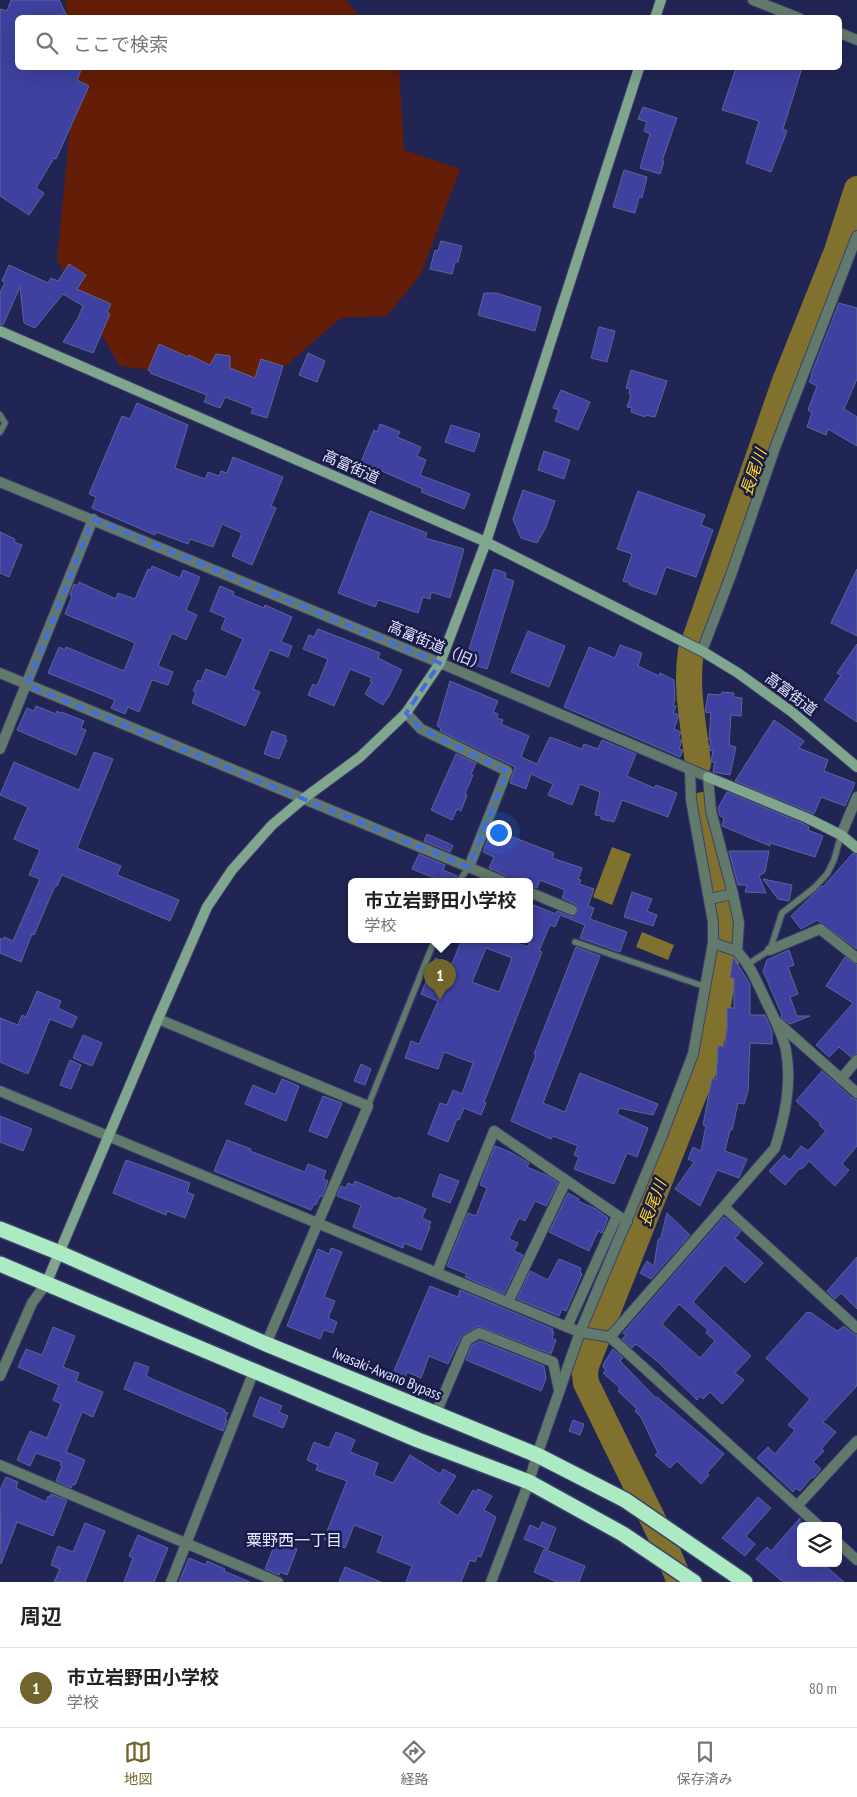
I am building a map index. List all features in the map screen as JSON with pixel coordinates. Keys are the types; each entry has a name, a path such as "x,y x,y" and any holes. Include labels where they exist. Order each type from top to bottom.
{"highway":[{"name":"Iwasaki-Awano Bypass","path":"0,1229 60,1253 266,1344 537,1455 625,1500 745,1582"},
{"path":"0,1264 418,1440 529,1482 639,1545 691,1581"}],"street":[{"path":"656,15 661,0"},
{"path":"754,0 792,15"},
{"path":"842,34 857,40"},
{"path":"0,1376 32,1303 46,1284 60,1253 207,907 239,862 272,825 303,799 360,757 406,713 440,663 486,542 638,70"},
{"path":"702,651 731,575 776,445 857,236"},
{"name":"高富街道","path":"0,330 486,542 702,651 738,673 792,712 857,767"},
{"name":"高富街道（旧）","path":"0,482 440,663 807,818 841,835 857,848"},
{"path":"0,750 93,519"},
{"path":"0,673 495,878"},
{"path":"406,713 421,728 507,771 469,867"},
{"path":"490,1582 529,1482 580,1332 627,1222 693,1054 715,944 711,898 691,800 690,770"},
{"path":"708,777 711,812 738,923 735,950"},
{"path":"841,835 857,797"},
{"path":"533,894 572,910"},
{"path":"711,898 730,894"},
{"path":"770,950 820,930 857,958"},
{"path":"610,1337 774,1148 783,1120 788,1081 785,1050 776,1021 748,964 735,950 715,944"},
{"path":"158,1019 368,1106 266,1344"},
{"path":"776,1021 857,1093"},
{"path":"840,1078 857,1060"},
{"path":"0,1091 567,1327 580,1332 610,1337 815,1522"},
{"path":"437,1272 494,1131 627,1222"},
{"path":"508,1302 566,1181"},
{"path":"724,1207 857,1328"},
{"path":"567,1327 617,1216"},
{"path":"436,1413 467,1340 480,1333 553,1362 559,1391"},
{"path":"171,1582 254,1372"},
{"path":"797,1506 857,1441"},
{"path":"0,1465 186,1545 278,1582"},
{"path":"842,1547 857,1560"}],"lane":[{"path":"0,415 5,423 0,432"},
{"path":"748,964 770,950 782,912 814,888 826,874 834,860 841,835"},
{"path":"462,878 469,867"},
{"path":"574,942 706,987"},
{"path":"368,1106 433,943"}],"highlighted area":[{"path":"93,519 440,663 406,713 421,729 507,771 469,867 27,685"}],"shaded area":[{"path":"65,0 346,0 358,15 67,15"},
{"path":"74,70 399,70 404,150 460,169 421,274 387,316 341,318 263,385 120,366 57,260"},
{"path":"612,847 631,854 612,905 593,897"},
{"path":"642,932 674,945 668,960 636,947"}],"building":[{"path":"11,0 59,0 66,15 15,15 15,70 81,70 77,80 89,86 56,159 54,158 36,188 44,193 29,215 0,196 0,9 7,11"},
{"path":"735,70 801,70 783,129 787,131 771,172 746,163 759,121 722,110"},
{"path":"643,107 677,118 662,161 664,161 660,174 640,168 650,134 644,131 647,122 638,119"},
{"path":"624,170 647,177 642,198 639,197 635,213 613,207"},
{"path":"441,241 462,246 458,262 455,262 452,274 430,269 435,250 438,251"},
{"path":"69,264 86,275 77,289 111,304 107,312 110,314 93,353 63,342 83,306 63,294 35,328 24,323 20,287 3,325 0,324 0,293 5,282 2,281 9,265 48,283 51,278 58,281"},
{"path":"484,293 496,293 541,307 535,331 478,315"},
{"path":"839,303 857,308 857,379 844,409 857,417 857,446 828,429 826,435 807,427 812,413 808,410 817,386 809,382"},
{"path":"599,327 615,331 607,362 591,358"},
{"path":"159,344 210,365 216,354 230,356 230,368 255,378 261,359 283,366 267,418 251,413 253,408 225,397 220,408 204,402 207,395 150,373 151,371 148,370"},
{"path":"308,353 325,361 317,382 299,375"},
{"path":"631,370 667,381 655,417 645,415 645,417 631,412 632,408 627,407 631,395 629,394 630,389 626,388"},
{"path":"561,390 590,402 578,430 555,421 559,410 553,408"},
{"path":"137,403 188,425 175,468 205,479 208,472 219,476 221,471 227,473 233,457 283,477 271,506 276,508 252,565 232,556 242,533 222,524 213,547 190,539 188,544 156,532 155,535 92,508 96,497 89,494 122,416 130,419"},
{"path":"380,424 400,432 397,437 421,447 417,456 426,460 420,475 470,494 464,509 421,492 423,489 361,462 374,430 377,432"},
{"path":"451,425 480,434 474,452 445,442"},
{"path":"544,451 570,460 564,479 538,470"},
{"path":"523,490 555,501 546,527 537,543 521,538 513,519"},
{"path":"638,491 705,515 701,525 713,530 696,577 666,567 656,595 623,581 632,554 617,549"},
{"path":"370,511 427,533 425,538 464,549 450,598 431,592 430,599 423,597 418,613 378,600 375,607 338,593"},
{"path":"0,532 15,539 14,542 22,545 9,577 0,573"},
{"path":"152,566 180,578 183,570 200,577 186,610 197,615 186,640 172,633 158,666 173,672 168,685 152,680 139,712 128,707 125,714 111,708 115,700 48,673 59,647 65,650 66,647 124,671 135,643 65,614 72,596 70,595 74,584 78,586 79,582 116,599 118,593 135,599 148,569 151,570"},
{"path":"494,569 506,573 505,578 514,581 487,669 465,662"},
{"path":"857,569 857,636 831,623"},
{"path":"220,586 234,592 233,595 264,608 265,605 292,617 281,642 292,646 288,657 270,650 253,689 260,692 245,726 192,703 196,692 193,691 198,680 201,681 206,669 226,677 243,639 221,629 226,618 210,611"},
{"path":"318,629 380,653 378,658 402,670 383,705 365,694 372,682 370,681 372,678 350,669 334,706 308,695 313,684 317,686 328,659 303,649 309,635 314,637"},
{"path":"528,631 565,646 549,687 511,672"},
{"path":"857,644 857,722 824,700 841,675 837,673"},
{"path":"620,645 642,653 638,666 659,676 660,673 674,680 675,700 673,705 676,706 673,713 679,715 674,729 681,732 678,739 682,740 679,749 683,750 680,757 564,707 589,647 615,658"},
{"path":"450,681 498,701 493,712 498,714 497,718 503,720 501,724 529,736 521,757 537,764 550,737 582,749 584,744 598,749 602,740 636,754 627,776 654,788 656,785 677,793 668,817 622,800 614,822 601,819 601,816 595,815 600,792 580,784 572,805 548,795 553,784 531,774 526,789 510,783 515,767 440,731 441,728 437,726"},
{"path":"722,692 734,693 733,697 742,698 741,716 731,715 729,745 736,747 730,775 713,772 715,762 711,762 713,751 709,750 711,713 705,712 708,694 721,695"},
{"path":"36,706 56,714 57,711 61,712 84,721 81,728 86,730 76,755 17,730 27,708 34,711"},
{"path":"774,720 804,741 799,748 828,760 824,771 855,783 845,806 821,797 814,814 735,781"},
{"path":"272,731 286,736 285,739 287,740 279,759 264,754"},
{"path":"94,752 113,759 77,848 121,866 117,875 179,900 170,921 62,875 57,886 55,886 34,935 32,934 21,962 0,953 0,938 3,940 4,937 13,941 40,879 29,875 40,850 14,839 28,807 0,795 14,762 79,790"},
{"path":"456,754 476,763 461,811 457,809 452,820 431,810"},
{"path":"727,792 804,824 809,827 808,830 823,836 815,857 770,843 770,846 722,826 724,818 720,816 718,808"},
{"path":"492,829 554,853 552,858 582,868 578,879 581,880 579,884 594,889 588,906 594,908 590,919 627,932 620,952 580,938 585,925 560,915 555,927 550,925 539,951 542,952 484,1102 486,1103 481,1115 464,1108 459,1120 457,1119 448,1142 428,1134 440,1103 447,1105 453,1090 462,1094 473,1063 444,1052 438,1069 405,1058 411,1041 419,1044 438,1001 421,994 435,958 452,964 460,943 516,943 529,947 529,943 533,943 533,905 556,914 557,911 572,917 578,912 577,905 562,898 565,890 540,880 537,888 533,886 533,878 507,878 505,875 489,868 494,857 483,852","holes":["486,948 512,958 499,992 472,982"]},
{"path":"427,834 453,846 450,852 424,841"},
{"path":"729,851 769,851 765,872 759,876 766,893 745,892 747,885 738,885"},
{"path":"853,853 857,855 857,949 817,920 801,929 791,916 823,887"},
{"path":"419,854 445,865 443,870 457,876 456,878 434,878 412,869"},
{"path":"763,879 792,885 789,901 778,899"},
{"path":"632,892 652,899 647,911 657,915 653,926 624,917"},
{"path":"576,947 600,956 543,1103 565,1112 580,1073 658,1104 653,1115 619,1108 617,1114 648,1128 637,1157 627,1153 614,1184 574,1169 579,1157 574,1155 578,1146 553,1136 551,1139 511,1121 536,1055 534,1054"},
{"path":"789,950 794,965 788,967 798,994 790,997 797,1016 810,1016 790,1024 781,1017 782,1015 763,971 767,960"},
{"path":"733,957 750,984 750,1015 765,1015 772,1031 772,1044 750,1043 748,1091 744,1104 738,1103 725,1151 747,1159 739,1178 717,1170 700,1206 675,1189 694,1162 688,1159 693,1147 701,1151 706,1126 703,1125 712,1078 716,1080 718,1046 725,1046 727,1008 734,1008 734,978 730,978"},
{"path":"845,957 857,965 857,1053 851,1057 839,1047 829,1057 816,1045 853,1003 826,986"},
{"path":"37,991 61,1001 58,1008 77,1017 72,1028 50,1019 28,1074 0,1062 0,1018 18,1025 22,1015 26,1017"},
{"path":"83,1035 102,1043 92,1066 73,1058"},
{"path":"70,1060 81,1065 71,1089 60,1085"},
{"path":"361,1064 371,1069 365,1085 354,1081"},
{"path":"822,1071 852,1098 857,1100 857,1146 842,1164 849,1170 835,1186 809,1161 785,1185 769,1171 784,1155 790,1160 801,1146 808,1151 826,1131 796,1101"},
{"path":"282,1079 299,1086 286,1121 245,1104 253,1085 274,1094"},
{"path":"323,1096 342,1103 327,1138 309,1131"},
{"path":"0,1116 32,1129 23,1151 0,1142"},
{"path":"227,1140 305,1172 308,1164 326,1171 323,1179 328,1181 322,1197 320,1196 316,1205 314,1204 311,1210 214,1171"},
{"path":"495,1146 529,1163 527,1167 548,1176 558,1183 546,1206 535,1201 525,1221 519,1218 509,1239 518,1243 514,1251 523,1255 504,1294 465,1277 467,1274 447,1266 468,1213 476,1216 487,1188 480,1185"},
{"path":"126,1160 190,1183 187,1192 194,1195 185,1218 167,1211 166,1215 113,1193"},
{"path":"440,1174 459,1181 450,1203 432,1196"},
{"path":"355,1181 426,1209 422,1218 431,1222 421,1250 404,1243 403,1248 353,1227 361,1205 337,1196 341,1186 346,1188 348,1183 353,1185"},
{"path":"568,1193 608,1218 602,1233 598,1231 589,1251 549,1232"},
{"path":"667,1213 690,1235 651,1279 640,1273 647,1261 654,1266 658,1240 661,1237"},
{"path":"724,1217 741,1231 735,1238 763,1263 745,1283 725,1265 693,1302 751,1356 735,1373 744,1380 722,1404 710,1392 703,1399 700,1396 697,1400 658,1362 636,1344 632,1348 622,1339 626,1335 623,1333","holes":["679,1304 708,1330 706,1333 715,1341 700,1358 662,1324"]},
{"path":"331,1248 342,1252 324,1297 335,1301 328,1318 337,1322 333,1333 324,1330 320,1339 287,1326 318,1249 329,1254"},
{"path":"857,1257 857,1309 841,1293 835,1299 827,1291"},
{"path":"559,1259 581,1268 580,1272 582,1274 566,1311 562,1309 559,1316 517,1299 530,1271 548,1280"},
{"path":"430,1286 458,1297 460,1290 553,1329 552,1338 556,1340 551,1354 478,1326 461,1337 448,1364 429,1356 421,1378 407,1372 405,1378 393,1373"},
{"path":"807,1312 810,1312 837,1331 844,1326 857,1335 857,1383 856,1387 823,1422 836,1432 821,1449 824,1451 813,1462 821,1469 800,1491 796,1488 793,1492 757,1458 768,1447 775,1454 795,1430 788,1425 810,1399 766,1358"},
{"path":"53,1327 75,1336 63,1367 79,1373 76,1381 103,1392 93,1417 82,1412 66,1452 85,1460 75,1485 73,1484 71,1488 56,1481 62,1466 60,1465 61,1462 36,1453 30,1466 17,1460 30,1431 47,1438 61,1404 53,1400 59,1385 18,1367 26,1349 42,1355"},
{"path":"480,1341 544,1366 546,1379 541,1391 466,1360 472,1345"},
{"path":"613,1349 623,1358 620,1361 656,1398 724,1454 707,1473 709,1475 701,1484 677,1461 670,1468 655,1455 658,1453 641,1417 635,1411 637,1409 618,1391 620,1388 603,1373 606,1370 603,1367 604,1363"},
{"path":"135,1362 149,1367 146,1375 150,1378 225,1410 224,1412 228,1413 223,1431 124,1389"},
{"path":"260,1397 282,1406 279,1412 288,1416 283,1428 253,1416"},
{"path":"573,1420 584,1424 580,1435 569,1431"},
{"path":"336,1432 355,1440 350,1452 378,1463 374,1475 393,1483 410,1455 440,1474 443,1469 456,1476 439,1503 458,1516 473,1490 476,1492 478,1489 492,1496 484,1510 496,1517 481,1557 477,1556 475,1562 470,1560 461,1582 406,1582 412,1566 377,1552 383,1536 354,1525 345,1548 324,1539 347,1481 316,1470 318,1465 307,1460 314,1442 329,1448"},
{"path":"6,1477 18,1482 16,1488 46,1502 51,1494 67,1500 53,1536 17,1522 1,1564 0,1490"},
{"path":"758,1497 771,1508 746,1536 755,1544 745,1556 722,1538"},
{"path":"800,1518 800,1522 797,1522 797,1567 827,1567 844,1582 783,1582 756,1559 767,1547 771,1551"},
{"path":"542,1522 556,1528 548,1549 524,1539 530,1525 539,1529"},
{"path":"85,1523 105,1531 85,1582 54,1582 60,1569 51,1565 58,1546 73,1552"},
{"path":"138,1535 168,1548 154,1582 124,1582 133,1558 129,1556"},
{"path":"276,1541 297,1549 287,1575 280,1572 279,1575 265,1569"},
{"path":"544,1549 585,1566 579,1582 557,1582 534,1572"},
{"path":"189,1558 206,1565 207,1561 225,1569 224,1571 250,1582 179,1582"},
{"path":"345,1567 381,1582 339,1582"}],"waterway":[{"name":"長尾川","path":"698,764 689,679 691,651 785,381 837,251 857,189"},
{"name":"長尾川","path":"680,1582 660,1534 586,1383 585,1374 586,1366 708,1059 726,961 727,916 709,853 703,805"}],"place":[{"name":"市立岩野田小学校","path":"440,1000"}],"district":[{"name":"粟野西一丁目","path":"294,1540"}]}
